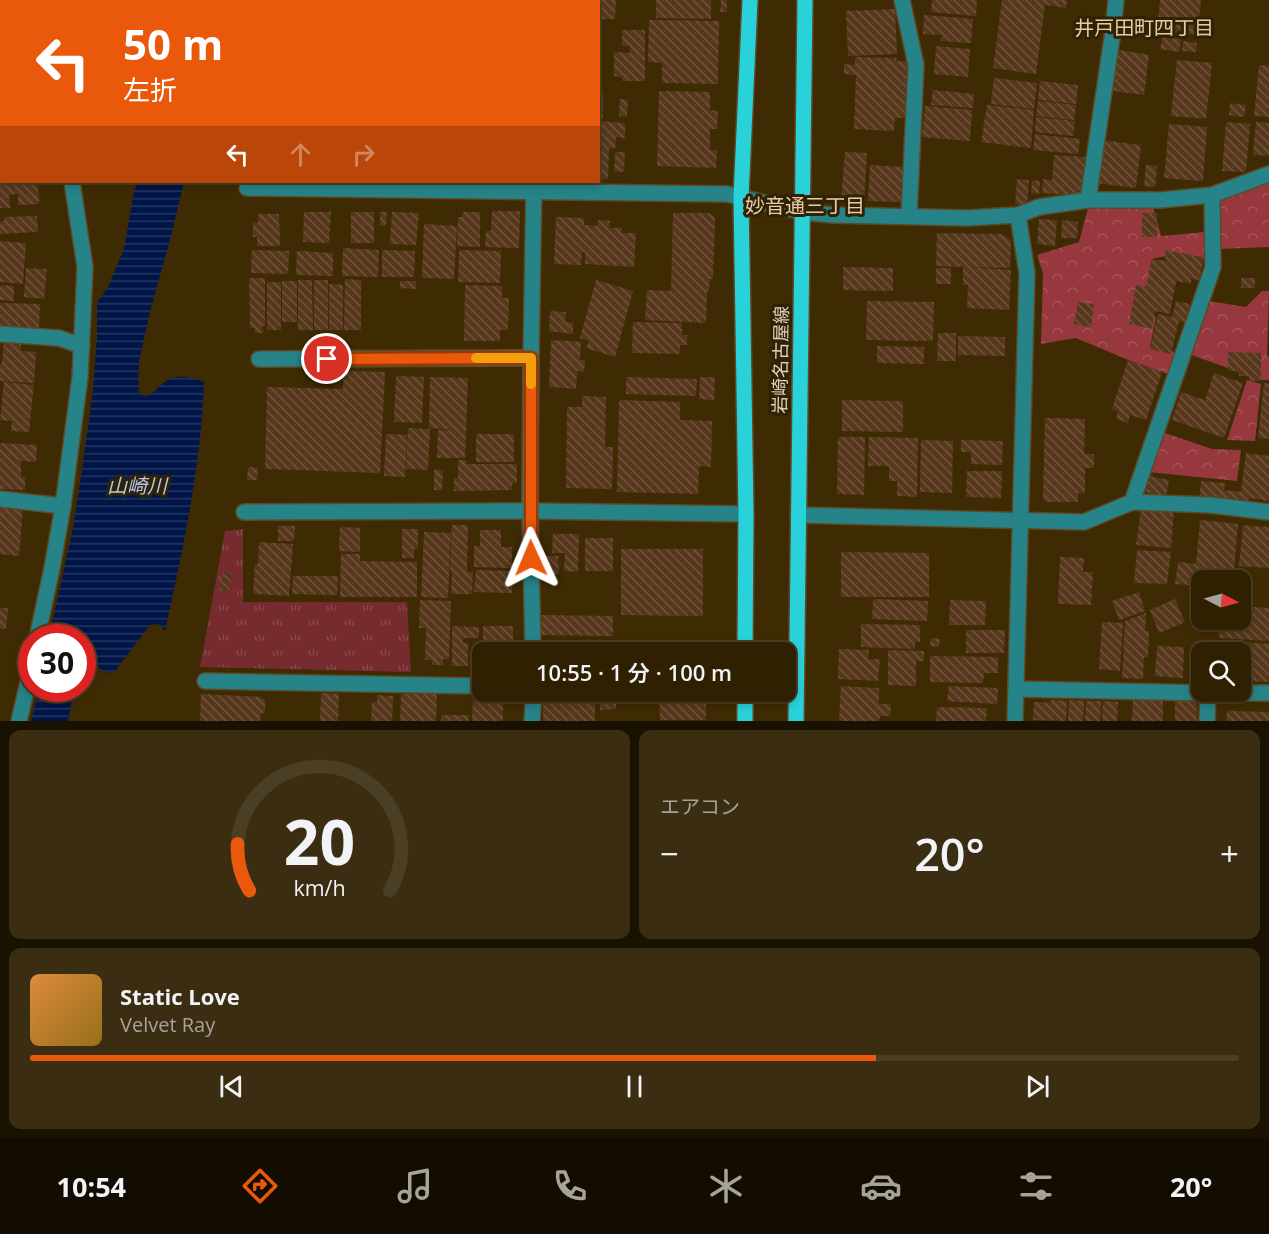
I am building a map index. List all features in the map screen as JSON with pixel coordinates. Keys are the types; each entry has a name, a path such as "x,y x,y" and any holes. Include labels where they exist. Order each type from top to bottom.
{"main road":[{"name":"岩崎名古屋線","path":"745,642 746,514 741,196 750,0"},
{"name":"岩崎名古屋線","path":"796,721 805,0"},
{"path":"745,702 745,721"}],"street":[{"path":"902,0 916,65 909,216"},
{"path":"1088,200 1116,0"},
{"path":"247,188 364,185 534,187 727,194 802,212 832,215 968,218 1018,215 1039,207 1088,200 1161,200 1212,195 1269,174"},
{"path":"40,624 63,506 80,377 85,267 72,183"},
{"path":"533,642 530,511 534,187"},
{"path":"1132,502 1213,267 1212,195"},
{"path":"1015,721 1028,273 1018,215"},
{"path":"0,334 59,338 82,346"},
{"path":"259,359 531,358"},
{"path":"0,499 63,506"},
{"path":"798,515 1084,522 1132,502 1210,505 1269,512"},
{"path":"244,512 530,511 746,514"},
{"path":"205,681 472,686"},
{"path":"1016,689 1191,693"},
{"path":"1251,693 1269,693"},
{"path":"19,721 23,702"},
{"path":"532,721 533,702"},
{"path":"1207,721 1208,702"}],"green space":[{"path":"1269,180 1269,247 1219,249 1218,198"},
{"path":"1153,207 1161,236 1205,232 1205,258 1180,253 1152,259 1141,314 1156,317 1150,347 1175,352 1168,374 1076,338 1041,344 1043,273 1037,255 1079,242 1088,208"},
{"path":"1262,291 1269,291 1267,356 1269,357 1269,380 1261,380 1189,354 1209,301 1246,307"},
{"path":"1247,380 1261,384 1255,441 1227,440"},
{"path":"1162,432 1212,449 1241,450 1237,481 1148,472"},
{"path":"243,529 243,602 407,602 411,672 200,667 225,531"}],"water":[{"name":"山崎川","path":"138,183 184,183 150,312 139,362 138,388 140,394 145,396 166,381 176,377 193,378 204,382 195,477 165,631 160,625 150,625 115,671 109,673 96,667 96,624 52,624 73,528 83,463 93,390 97,303 108,287 124,249 134,191"},
{"path":"36,702 72,702 68,721 31,721"}],"building":[{"path":"600,0 616,0 615,19 600,19"},
{"path":"656,0 711,0 711,19 656,18"},
{"path":"721,0 727,0 727,12 720,12"},
{"path":"932,0 977,0 976,16 931,12"},
{"path":"1002,0 1067,0 1066,8 1045,5 1036,74 993,68"},
{"path":"1160,0 1201,0 1197,35 1157,30"},
{"path":"895,9 897,54 848,56 846,11"},
{"path":"924,15 973,19 971,43 941,41 942,35 923,34"},
{"path":"649,20 719,21 718,84 662,83 662,63 648,62"},
{"path":"622,30 645,30 645,81 622,81 622,77 614,76 614,52 630,53 630,46 622,46"},
{"path":"1163,36 1181,39 1179,52 1160,49"},
{"path":"1183,41 1197,43 1196,52 1182,51"},
{"path":"936,46 970,49 968,77 934,74"},
{"path":"1118,50 1149,55 1144,95 1113,91"},
{"path":"855,57 897,58 896,61 907,61 905,118 895,118 894,131 854,129 856,75 844,74 844,64 855,65"},
{"path":"1177,60 1212,63 1206,119 1171,116"},
{"path":"1259,65 1269,66 1269,117 1254,116"},
{"path":"994,78 1037,83 1034,109 991,104"},
{"path":"1040,81 1078,85 1076,104 1038,100"},
{"path":"933,90 974,94 973,108 931,105"},
{"path":"600,91 603,91 603,119 600,119"},
{"path":"659,91 710,92 710,110 718,111 717,129 710,129 710,150 717,150 716,168 657,166"},
{"path":"620,99 628,100 627,117 619,116"},
{"path":"1038,101 1076,105 1074,120 1036,116"},
{"path":"1230,103 1246,105 1244,117 1229,115"},
{"path":"987,105 1034,110 1031,148 981,142"},
{"path":"925,106 972,110 970,141 922,137"},
{"path":"1036,117 1075,121 1073,136 1035,132"},
{"path":"600,121 625,123 625,138 616,137 615,149 609,148 608,179 600,179"},
{"path":"1226,122 1250,124 1246,172 1222,171"},
{"path":"1256,122 1269,123 1269,156 1253,155"},
{"path":"1169,124 1207,127 1203,181 1164,178"},
{"path":"1035,134 1080,139 1078,154 1033,150"},
{"path":"1102,140 1141,145 1136,188 1097,183"},
{"path":"615,152 625,152 624,172 614,171"},
{"path":"845,152 867,153 864,204 841,202"},
{"path":"1054,155 1085,157 1082,196 1042,193 1043,179 1052,180"},
{"path":"870,165 903,167 901,202 868,201"},
{"path":"1146,165 1157,166 1155,187 1144,186"},
{"path":"1017,179 1029,180 1027,205 1015,204"},
{"path":"1032,180 1040,181 1039,194 1031,193"},
{"path":"38,183 39,204 18,205 18,194 9,195 10,208 0,208 0,184"},
{"path":"492,211 520,211 519,248 485,247 486,231 491,231"},
{"path":"304,212 331,212 329,243 303,242"},
{"path":"351,212 374,212 374,243 351,243"},
{"path":"380,212 387,212 386,226 380,226"},
{"path":"392,212 419,213 416,245 390,244"},
{"path":"463,212 480,212 480,247 457,246 458,217 462,217"},
{"path":"673,213 709,213 715,218 713,279 710,279 709,291 707,291 706,323 645,320 647,290 671,291"},
{"path":"1142,213 1157,213 1157,237 1142,237"},
{"path":"258,214 279,214 280,246 257,246 257,237 253,237 253,223 258,223"},
{"path":"37,216 38,232 0,234 0,222 4,221 4,217"},
{"path":"556,217 584,218 584,225 597,226 598,220 610,221 609,228 622,228 621,233 636,233 634,267 585,264 585,252 582,252 581,265 554,264"},
{"path":"1039,219 1057,220 1055,246 1037,244"},
{"path":"1062,220 1078,222 1077,238 1061,238"},
{"path":"424,224 457,226 454,279 422,278"},
{"path":"937,233 1001,234 1011,240 1010,268 968,267 1011,270 1009,310 967,308 968,285 963,285 963,267 936,266"},
{"path":"0,241 26,243 23,284 0,282"},
{"path":"343,248 379,250 378,277 342,276"},
{"path":"252,250 289,251 288,274 251,273"},
{"path":"382,250 415,251 414,277 382,277"},
{"path":"459,250 501,251 500,283 458,282"},
{"path":"1166,250 1204,258 1199,280 1191,279 1191,284 1176,281 1170,314 1155,311 1152,329 1129,324 1136,285 1146,287 1152,259 1165,261"},
{"path":"297,251 333,253 333,276 296,275"},
{"path":"843,267 893,268 893,291 843,290"},
{"path":"26,268 47,269 44,299 24,297"},
{"path":"936,268 951,268 951,284 936,284"},
{"path":"249,278 265,278 263,333 255,333 255,328 250,328"},
{"path":"1241,278 1255,278 1255,288 1241,288"},
{"path":"345,279 361,280 361,330 344,330"},
{"path":"298,280 312,280 313,330 298,330"},
{"path":"314,280 328,280 328,330 314,330"},
{"path":"596,280 633,291 615,357 586,348 589,341 580,338"},
{"path":"282,281 297,281 297,322 282,322"},
{"path":"400,281 416,281 416,289 400,288"},
{"path":"267,282 281,282 281,330 267,330"},
{"path":"329,284 343,285 343,330 329,330"},
{"path":"0,285 14,286 14,301 0,300"},
{"path":"465,285 502,286 502,298 509,298 508,330 500,330 500,341 464,341"},
{"path":"867,301 934,302 933,341 866,340"},
{"path":"1176,301 1190,304 1185,323 1179,321 1171,354 1150,349 1158,314 1172,317"},
{"path":"1078,302 1094,304 1091,327 1074,324"},
{"path":"0,303 40,304 39,329 0,328"},
{"path":"550,311 566,312 565,322 573,323 573,334 549,331"},
{"path":"633,322 682,323 682,335 687,335 687,345 680,345 680,354 632,353"},
{"path":"938,333 956,333 956,361 937,361"},
{"path":"958,336 1005,337 1005,356 958,355"},
{"path":"4,340 21,342 21,351 36,352 34,383 0,381"},
{"path":"551,340 581,342 580,360 585,360 584,372 577,371 576,389 549,387"},
{"path":"877,346 924,347 924,364 877,363"},
{"path":"1228,352 1261,353 1261,381 1249,381 1249,376 1239,376 1239,371 1228,371"},
{"path":"1128,360 1162,372 1146,420 1130,415 1128,423 1116,419 1118,411 1112,409"},
{"path":"343,371 385,372 380,473 265,469 267,387 343,389"},
{"path":"1214,373 1243,383 1224,438 1172,420 1181,392 1205,400"},
{"path":"396,376 424,377 422,423 394,422"},
{"path":"430,377 468,378 465,458 437,458 438,430 456,430 429,428"},
{"path":"626,377 697,379 696,396 626,394"},
{"path":"700,377 715,377 714,400 699,399"},
{"path":"4,382 34,385 29,432 11,431 12,421 0,420"},
{"path":"1264,383 1269,384 1269,439 1258,438"},
{"path":"582,396 606,397 605,447 613,447 612,489 566,488 567,407 582,407"},
{"path":"619,400 680,402 680,420 712,421 711,467 699,466 698,494 617,492"},
{"path":"842,400 903,401 903,432 842,431"},
{"path":"1045,418 1085,419 1084,454 1094,454 1094,468 1085,468 1085,493 1078,493 1078,502 1047,502 1043,499"},
{"path":"408,428 430,429 428,470 406,469"},
{"path":"386,434 407,435 405,477 384,476"},
{"path":"476,434 514,434 514,462 476,462"},
{"path":"838,437 865,437 864,495 837,494"},
{"path":"869,437 918,438 917,497 897,496 897,481 889,481 889,466 868,466"},
{"path":"921,440 953,441 952,493 920,492"},
{"path":"961,440 1003,441 1002,465 971,464 971,452 961,452"},
{"path":"0,443 37,445 36,462 12,460 21,462 21,477 25,477 25,490 0,489"},
{"path":"1246,453 1269,456 1269,501 1249,498 1248,504 1199,499 1201,481 1225,483 1224,490 1241,492"},
{"path":"458,460 466,460 466,464 517,464 517,483 512,484 512,490 454,491 454,478 458,478"},
{"path":"248,467 258,468 257,480 247,480"},
{"path":"434,470 443,470 442,490 434,490"},
{"path":"967,471 1002,471 1001,498 966,497"},
{"path":"1149,476 1169,480 1166,497 1146,492"},
{"path":"0,507 23,509 19,556 0,554"},
{"path":"1141,509 1174,510 1171,548 1136,545"},
{"path":"1200,520 1238,524 1234,570 1191,570 1191,585 1175,584 1178,562 1196,564"},
{"path":"452,525 468,525 467,572 473,572 472,594 451,594"},
{"path":"1243,525 1269,527 1269,568 1239,566"},
{"path":"278,526 295,526 294,541 278,541"},
{"path":"340,527 360,528 360,552 339,551"},
{"path":"402,529 418,529 418,549 414,549 414,558 402,558"},
{"path":"480,530 501,530 501,547 512,547 512,568 474,567 474,546 480,546"},
{"path":"424,532 451,533 448,598 421,597"},
{"path":"553,534 579,534 578,572 564,571 565,553 552,553"},
{"path":"585,538 613,538 613,571 585,571"},
{"path":"259,542 293,544 289,596 253,594"},
{"path":"621,549 703,549 703,616 621,615"},
{"path":"1137,550 1171,552 1167,584 1134,583"},
{"path":"841,552 929,553 929,597 841,597"},
{"path":"341,554 360,554 360,561 417,562 417,597 340,597"},
{"path":"541,556 558,556 559,574 541,574"},
{"path":"1060,557 1084,558 1083,572 1093,572 1091,605 1058,604"},
{"path":"476,570 512,571 512,593 474,592"},
{"path":"224,572 232,574 228,592 219,590"},
{"path":"293,576 338,576 337,595 292,594"},
{"path":"1139,592 1145,611 1119,620 1112,601"},
{"path":"873,599 928,601 927,621 872,619"},
{"path":"1175,599 1185,622 1159,633 1150,610"},
{"path":"420,600 451,601 449,659 443,659 443,665 432,665 432,660 425,660 426,628 419,628"},
{"path":"950,600 986,601 985,625 949,625"},
{"path":"1251,607 1269,608 1269,641 1219,638 1220,630 1251,630"},
{"path":"0,608 8,608 6,629 0,629"},
{"path":"1146,613 1145,631 1149,631 1148,657 1144,657 1143,679 1122,678 1125,621"},
{"path":"541,615 613,616 613,636 541,635"},
{"path":"1102,622 1123,623 1120,671 1099,669"},
{"path":"861,624 920,625 920,642 915,642 915,649 861,647"},
{"path":"452,626 479,627 479,638 463,638 463,643 468,643 468,666 452,666"},
{"path":"483,626 513,626 513,642 483,642"},
{"path":"966,630 1005,630 1004,653 966,653"},
{"path":"931,638 940,639 939,647 930,646"},
{"path":"1251,643 1269,644 1269,682 1251,681"},
{"path":"1157,646 1184,647 1183,678 1155,676"},
{"path":"839,649 869,650 868,659 880,659 878,681 838,679"},
{"path":"888,650 924,651 924,661 916,661 916,686 888,685"},
{"path":"930,656 998,657 998,673 984,673 983,683 930,682"},
{"path":"841,686 879,688 879,704 891,704 890,716 880,716 879,721 839,721"},
{"path":"949,686 998,688 997,704 947,701"},
{"path":"321,693 339,694 338,721 320,721"},
{"path":"201,694 262,697 261,699 265,699 265,713 261,713 260,721 200,721"},
{"path":"401,694 437,694 436,721 400,721"},
{"path":"377,695 393,696 392,721 371,721 372,702 377,702"},
{"path":"1133,699 1163,700 1163,721 1132,721"},
{"path":"1051,700 1067,701 1066,721 1033,720 1034,702 1051,703"},
{"path":"1069,700 1084,701 1083,721 1068,721"},
{"path":"1175,700 1197,702 1197,721 1175,721"},
{"path":"1086,701 1101,701 1100,721 1085,721"},
{"path":"1103,701 1118,702 1117,721 1102,721"},
{"path":"473,702 503,703 503,721 472,721"},
{"path":"543,702 595,702 595,721 543,721"},
{"path":"600,702 616,702 616,709 600,710"},
{"path":"659,702 706,702 706,720 660,720"},
{"path":"937,707 987,708 986,721 936,721"},
{"path":"1227,711 1269,712 1269,721 1226,721"},
{"path":"441,715 469,715 469,721 441,721"}],"slow traffic":[{"path":"476,358 531,358 531,384"}],"district":[{"name":"井戸田町四丁目","path":"1144,28"},
{"name":"妙音通三丁目","path":"805,206"}],"route":[{"path":"327,359 531,358 531,558"}]}
